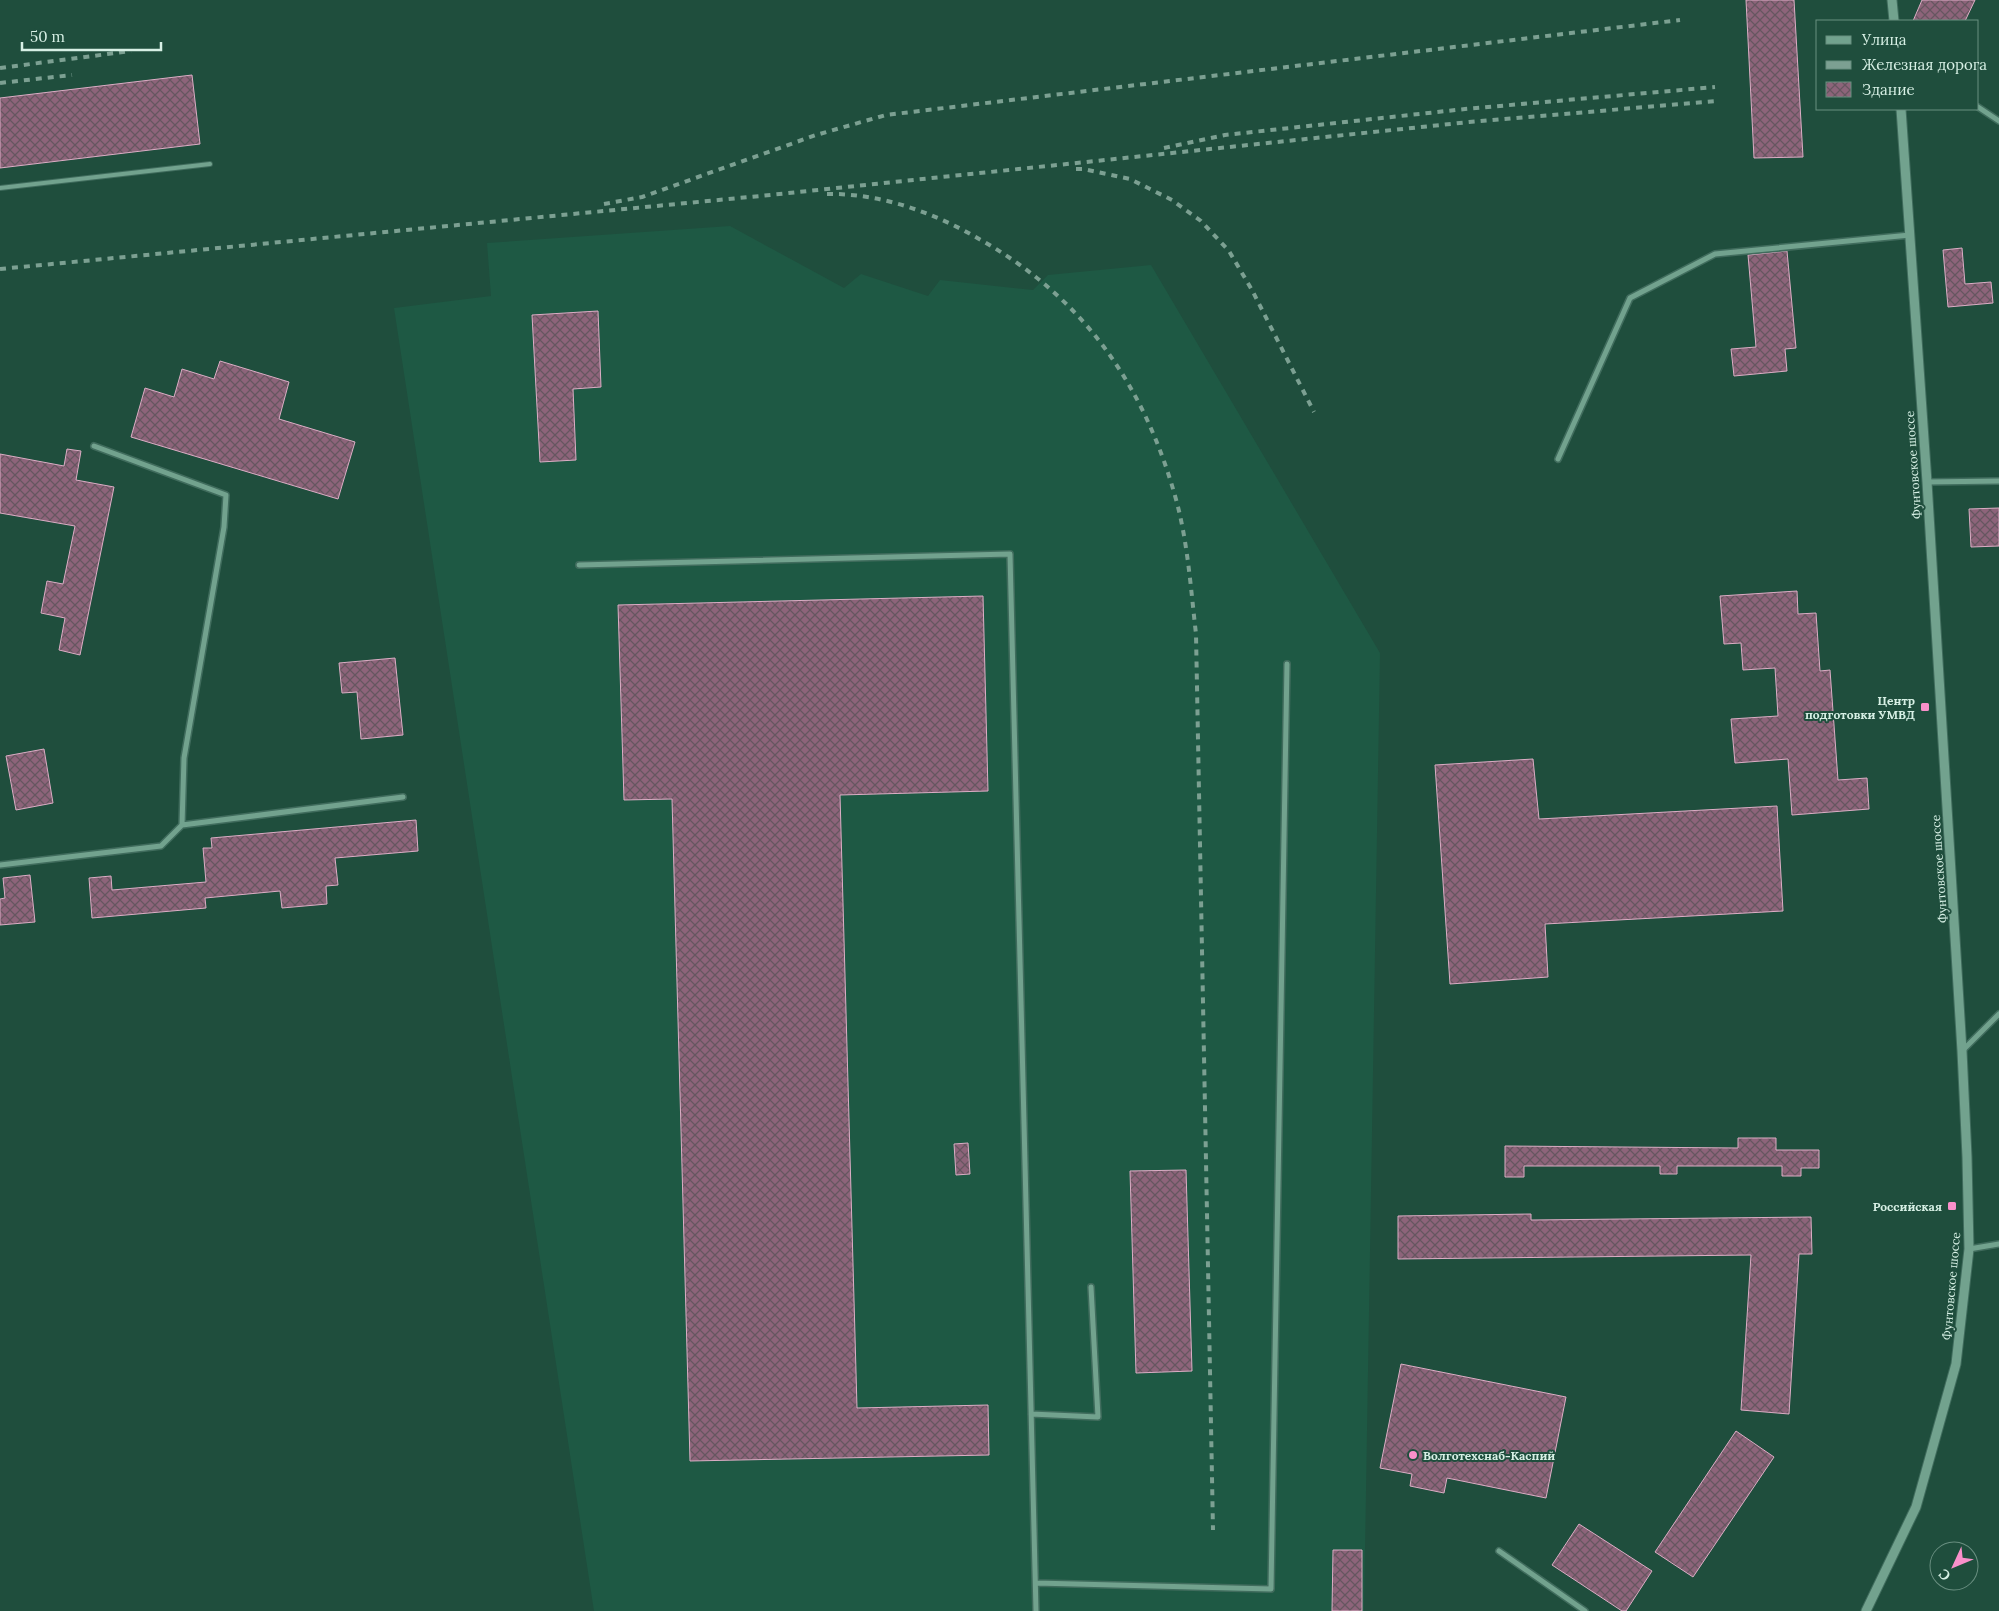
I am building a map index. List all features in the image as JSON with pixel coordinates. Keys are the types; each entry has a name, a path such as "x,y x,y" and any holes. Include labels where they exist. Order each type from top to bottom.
{"street":[{"path":"1892,0 1894,20"},
{"path":"1979,108 1999,121"},
{"name":"Фунтовское шоссе","path":"1866,1611 1919,1497 1956,1364 1969,1249 1962,1051 1927,482 1901,110"},
{"path":"1558,459 1630,298 1715,254 1910,235"},
{"path":"94,446 226,495 224,527 184,758 182,825"},
{"path":"1927,482 1999,481"},
{"path":"579,565 1010,554 1036,1611"},
{"path":"1036,1583 1271,1589 1287,664"},
{"path":"0,866 161,846 182,825 403,797"},
{"path":"1962,1051 1999,1014"},
{"path":"1969,1249 1999,1244"},
{"path":"1031,1414 1098,1417 1091,1287"},
{"path":"1499,1551 1584,1611"}],"lane":[{"path":"0,188 210,164"}],"shaded area":[{"path":"730,226 844,288 861,274 928,296 940,280 1033,290 1048,275 1151,265 1380,653 1364,1611 594,1611 394,308 491,296 487,243"}],"building":[{"path":"1746,0 1794,0 1803,157 1754,158"},
{"path":"1922,0 1975,0 1965,20 1913,20"},
{"path":"192,75 200,144 0,168 0,98"},
{"path":"1962,248 1965,284 1991,282 1993,303 1948,307 1943,250"},
{"path":"1787,251 1796,348 1785,349 1787,371 1734,376 1731,349 1756,347 1748,255"},
{"path":"598,311 601,387 573,389 576,460 540,462 532,315"},
{"path":"220,361 289,382 279,419 355,442 338,499 131,437 145,388 174,397 182,369 214,379"},
{"path":"67,449 81,451 76,480 114,487 80,655 59,650 65,618 41,613 47,581 63,584 75,526 0,513 0,454 64,466"},
{"path":"1999,508 1999,546 1971,547 1969,509"},
{"path":"1797,591 1798,614 1816,613 1820,671 1830,670 1838,780 1867,778 1869,809 1792,815 1788,759 1735,763 1731,719 1778,716 1775,668 1743,670 1741,643 1724,644 1720,596"},
{"path":"983,596 988,791 840,795 857,1408 988,1405 989,1455 690,1461 672,799 624,800 618,605"},
{"path":"395,658 403,735 361,739 357,692 342,693 339,663"},
{"path":"44,749 53,803 16,810 6,756"},
{"path":"1533,759 1539,819 1777,806 1783,911 1545,924 1548,977 1450,984 1435,765"},
{"path":"416,820 418,851 335,858 338,885 326,886 327,904 282,908 280,891 205,898 206,908 92,918 89,878 111,876 112,890 206,882 203,848 212,848 211,838"},
{"path":"30,875 35,922 0,925 0,899 5,898 3,878"},
{"path":"1738,1138 1776,1138 1776,1150 1819,1150 1819,1168 1801,1168 1801,1176 1782,1176 1782,1166 1677,1166 1677,1174 1660,1174 1660,1166 1524,1166 1524,1177 1505,1177 1505,1146 1738,1148"},
{"path":"968,1143 970,1174 956,1175 954,1144"},
{"path":"1186,1170 1192,1371 1136,1373 1130,1171"},
{"path":"1531,1214 1531,1220 1811,1217 1812,1254 1799,1254 1789,1414 1741,1410 1751,1255 1398,1259 1398,1216"},
{"path":"1401,1364 1566,1397 1546,1498 1447,1478 1444,1493 1410,1486 1412,1474 1380,1468"},
{"path":"1736,1431 1774,1457 1693,1577 1655,1552"},
{"path":"1579,1524 1652,1571 1626,1611 1622,1611 1552,1565"},
{"path":"1333,1550 1362,1550 1362,1611 1332,1611"}],"railway":[{"path":"604,204 642,197 816,135 886,115 1680,20"},
{"path":"0,68 131,51"},
{"path":"0,83 72,75"},
{"path":"1164,148 1225,135 1465,109 1715,87"},
{"path":"0,269 760,196 1469,122 1717,101"},
{"path":"1076,169 1130,179 1172,200 1201,221 1229,251 1252,290 1314,412"},
{"path":"827,194 867,197 887,201 945,221 981,240 1018,264 1052,290 1081,319 1107,351 1129,385 1148,422 1164,461 1177,503 1187,552 1196,634 1213,1530"}],"place":[{"name":"Центр подготовки УМВД","path":"1925,707"},
{"name":"Российская","path":"1952,1206"},
{"name":"Волготехснаб-Каспий","path":"1413,1455"}]}
